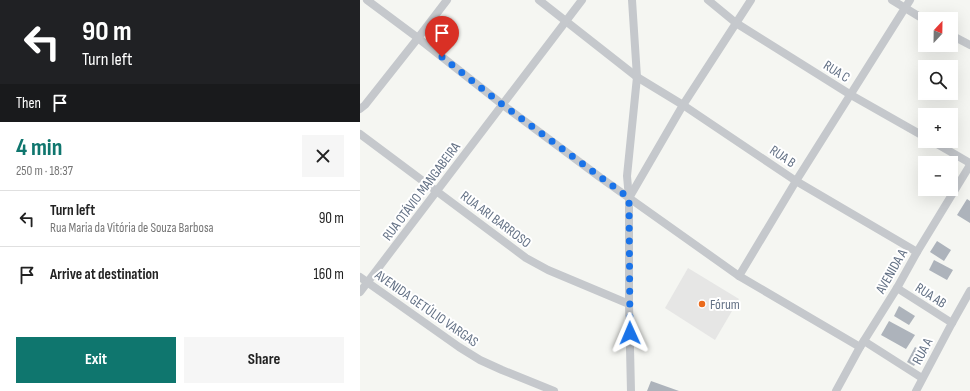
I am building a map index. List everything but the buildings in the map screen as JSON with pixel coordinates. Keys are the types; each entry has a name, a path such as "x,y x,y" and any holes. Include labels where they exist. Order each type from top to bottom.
{"street":[{"path":"367,0 595,174 739,276 922,378"},
{"path":"360,109 365,105 447,0"},
{"name":"RUA B","path":"539,0 637,77 796,181 917,252"},
{"name":"RUA OTÁVIO MANGABEIRA","path":"360,292 582,0"},
{"path":"631,391 629,198 627,176 637,77 632,0"},
{"name":"RUA C","path":"708,0 736,23 851,95 918,133"},
{"path":"629,198 683,106 751,0"},
{"path":"892,0 918,16"},
{"path":"739,276 796,181 910,0"},
{"path":"958,39 970,46"},
{"name":"RUA ARI BARROSO","path":"360,134 526,258 548,270 629,304"},
{"path":"944,148 970,164"},
{"name":"AVENIDA A","path":"836,391 862,344 897,288 970,164"},
{"name":"AVENIDA GETÚLIO VARGAS","path":"360,277 459,347 480,360 554,391"},
{"name":"RUA AB","path":"897,288 952,324"},
{"name":"RUA A","path":"916,391 970,291"}],"shaded area":[{"name":"Fórum","path":"688,268 739,299 715,340 665,308"}],"place":[{"name":"Fórum","path":"702,304"}],"route":[{"path":"442,57 503,105 629,198 630,333"}]}
